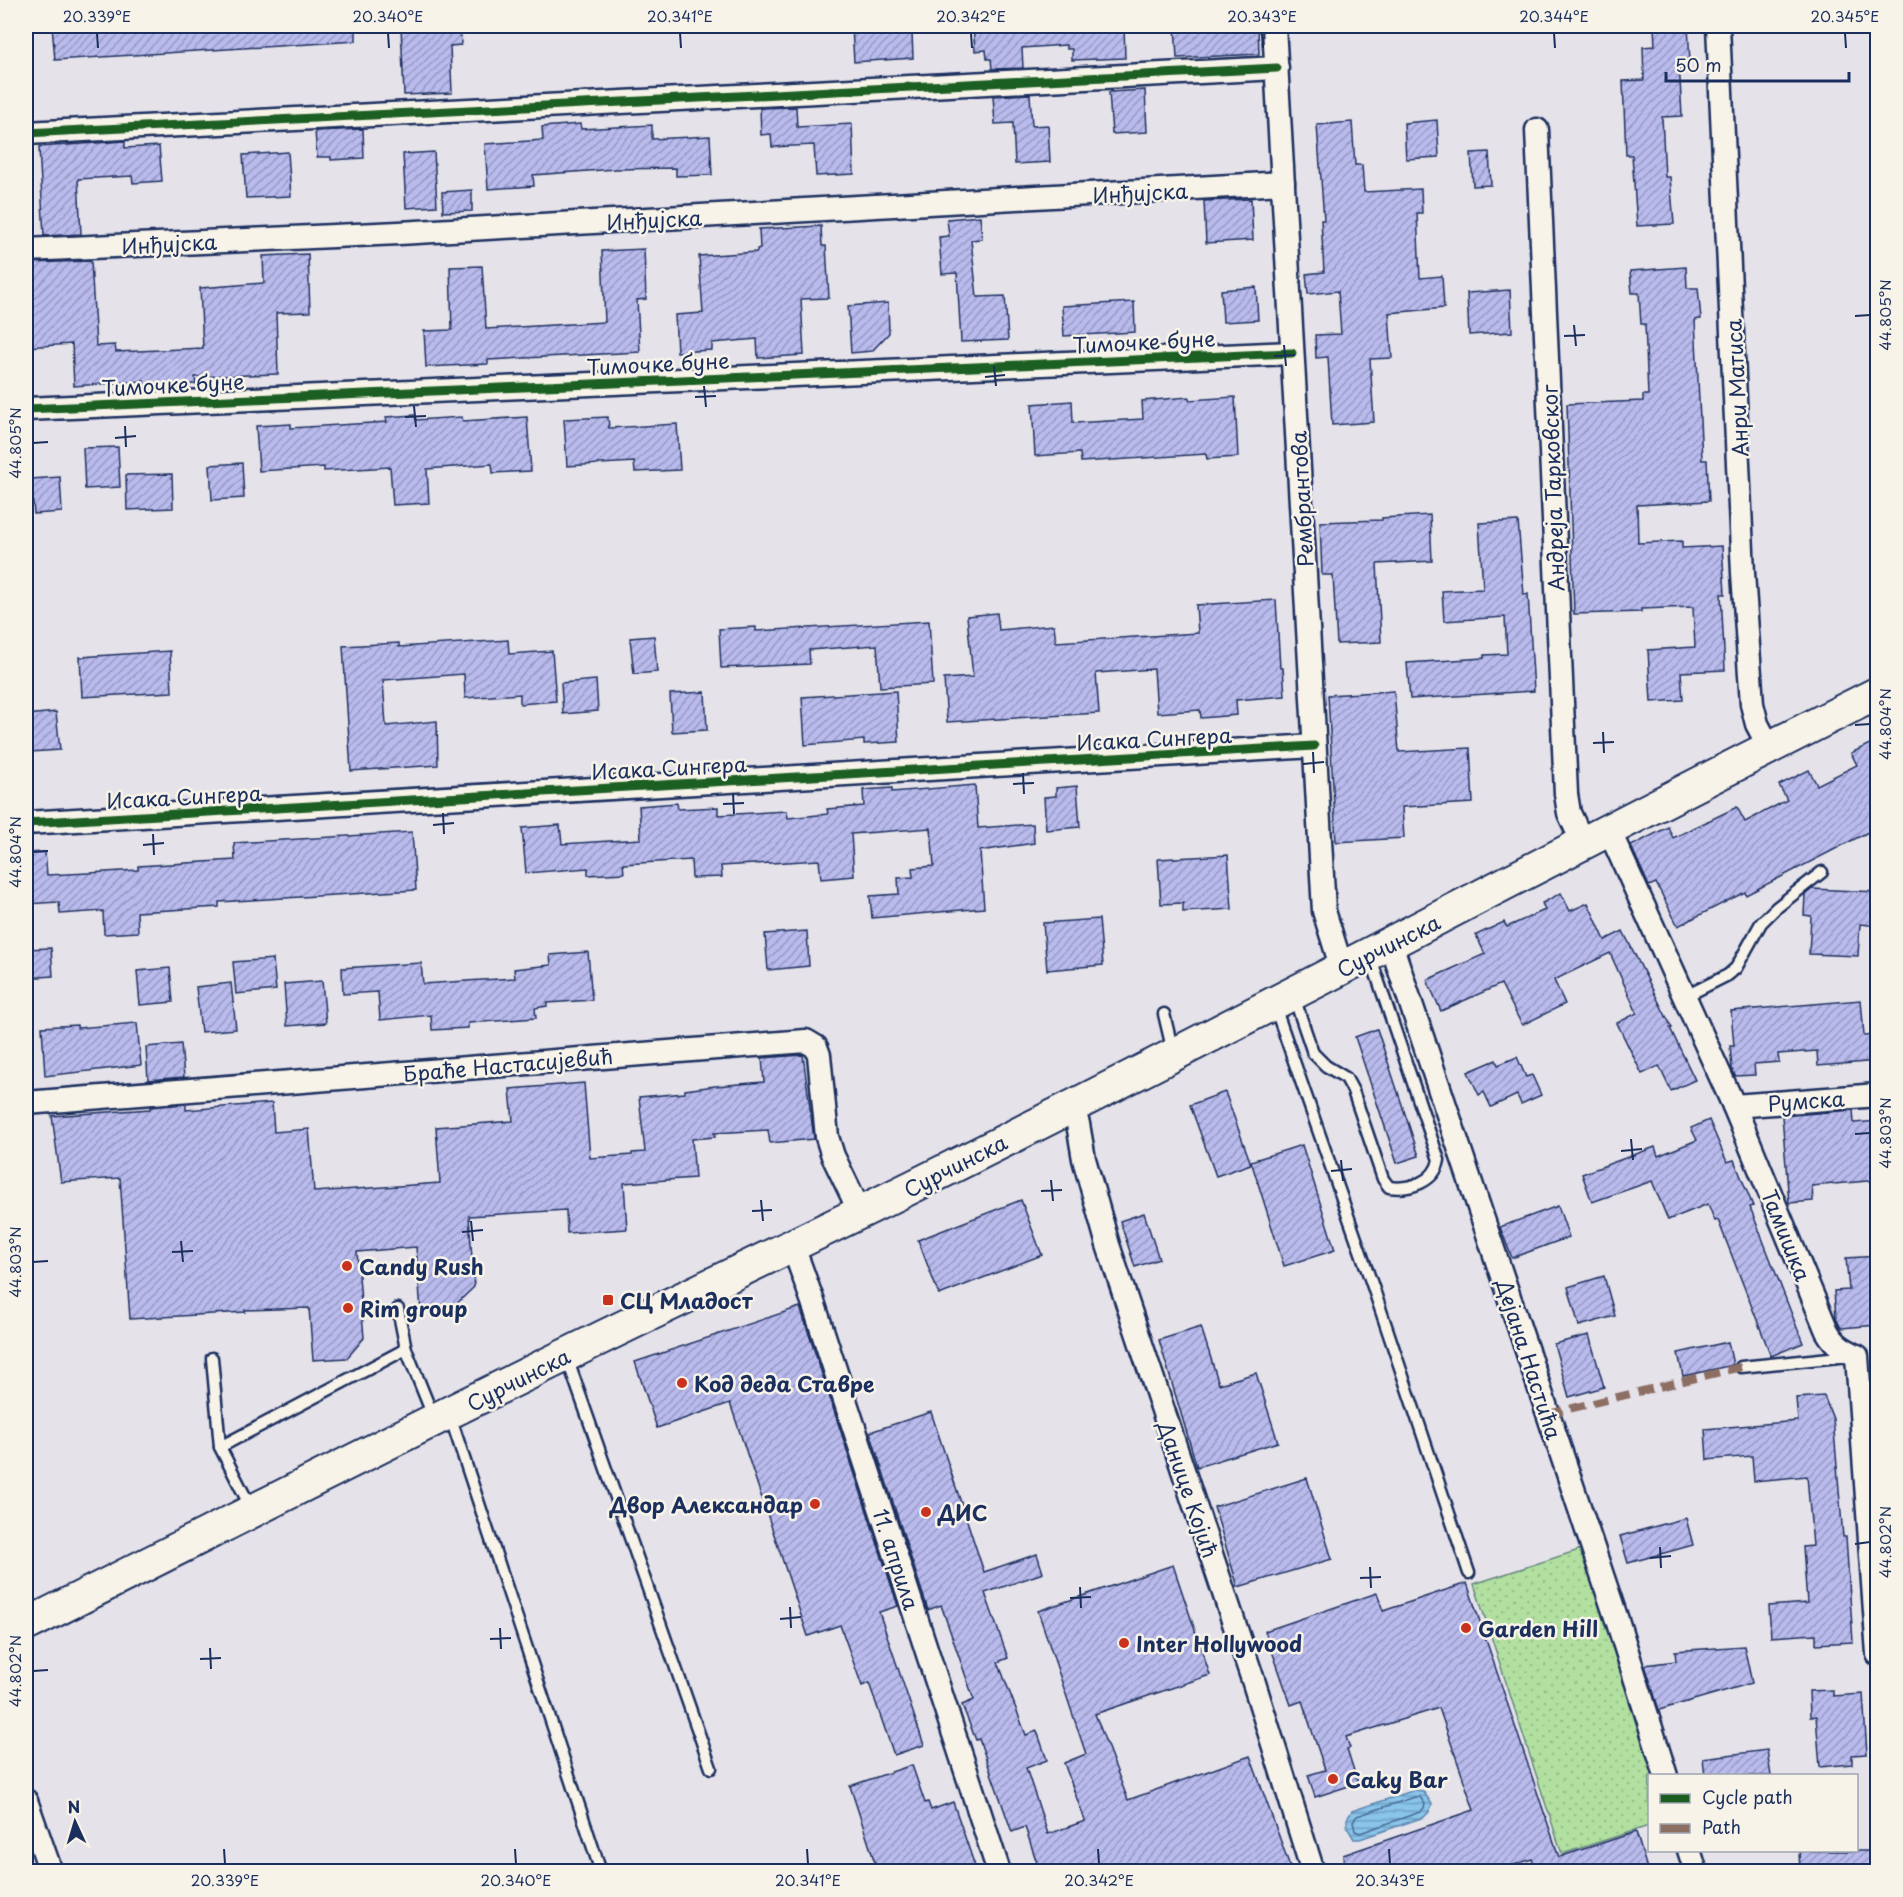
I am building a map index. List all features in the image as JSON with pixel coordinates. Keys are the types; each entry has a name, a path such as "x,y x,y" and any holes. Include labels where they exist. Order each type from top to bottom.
{"main road":[{"name":"Сурчинска","path":"26,1625 566,1355 792,1247 1284,999 1768,747 1878,693"}],"street":[{"name":"Рембрантова","path":"1274,26 1324,911 1341,969"},
{"name":"Анри Матиса","path":"1718,26 1743,573 1752,704 1757,724 1768,747"},
{"path":"26,133 1277,68"},
{"name":"Андреја Тарковског","path":"1537,130 1566,794 1569,813 1596,836"},
{"name":"Инђијска","path":"26,250 399,233 1283,183"},
{"name":"Тимочке буне","path":"26,409 1292,353"},
{"name":"Исака Сингера","path":"26,823 1314,746"},
{"name":"Тамишка","path":"1596,836 1686,996 1832,1341 1839,1347 1867,1355"},
{"name":"Дејана Настића","path":"1380,949 1614,1612 1665,1774"},
{"name":"Браће Настасијевић","path":"26,1103 806,1041 816,1047 819,1054 826,1137 860,1212"},
{"name":"Румска","path":"1734,1106 1878,1095"},
{"name":"Данице Којић","path":"1072,1106 1078,1124 1083,1159 1108,1245 1254,1683 1313,1872"},
{"name":"11. априла","path":"792,1247 813,1302 999,1872"},
{"path":"1867,1355 1878,1654"},
{"path":"26,1801 51,1872"},
{"path":"1689,1852 1696,1872"}],"lane":[{"path":"1686,996 1728,975 1736,968 1761,923 1776,908 1822,872"},
{"path":"1284,999 1313,1053 1326,1066 1346,1078 1353,1091 1383,1179 1389,1187 1402,1189 1431,1178 1437,1171 1439,1160 1380,949"},
{"path":"1284,999 1373,1287 1469,1573"},
{"path":"1164,1014 1173,1054"},
{"path":"398,1309 406,1349 442,1417 601,1872"},
{"path":"220,1448 406,1349"},
{"path":"566,1355 711,1768"},
{"path":"1741,1367 1867,1355"},
{"path":"212,1358 220,1448 252,1511"}],"green space":[{"path":"1585,1548 1659,1774 1648,1774 1648,1826 1562,1854 1474,1584"}],"water":[{"path":"1415,1790 1423,1791 1432,1804 1424,1817 1354,1839 1347,1827 1347,1819 1352,1811"}],"building":[{"path":"52,26 356,26 356,41 55,60"},
{"path":"401,26 460,26 461,45 450,46 452,93 404,95"},
{"path":"903,26 904,34 912,33 913,58 854,62 852,27"},
{"path":"973,26 1124,26 1125,58 1072,60 1072,49 1067,49 1066,45 1022,48 1023,68 992,69 991,59 987,59 986,50 975,51"},
{"path":"1175,26 1258,26 1259,54 1177,58"},
{"path":"1654,26 1688,26 1690,62 1679,62 1682,116 1662,117 1665,177 1670,177 1674,224 1637,226 1632,155 1626,155 1623,81 1644,80 1643,47 1655,46"},
{"path":"1145,90 1147,132 1112,134 1109,92"},
{"path":"1030,94 1032,126 1048,125 1050,162 1015,164 1013,123 995,124 993,96"},
{"path":"796,107 797,127 852,124 854,174 816,176 814,145 772,147 771,134 761,135 760,108"},
{"path":"1437,120 1439,157 1406,159 1404,123"},
{"path":"1352,122 1355,165 1362,165 1364,192 1421,189 1422,213 1417,213 1420,278 1442,276 1444,308 1389,313 1392,358 1370,359 1374,422 1332,425 1328,357 1316,358 1315,335 1341,334 1338,291 1308,294 1306,274 1324,272 1321,220 1324,220 1317,125"},
{"path":"580,124 581,129 652,125 652,139 710,136 712,175 676,176 676,168 616,169 533,175 534,186 488,189 485,144 543,140 542,127"},
{"path":"363,129 364,158 331,160 331,157 317,157 315,131"},
{"path":"125,141 125,148 159,146 162,181 133,183 132,176 78,179 81,234 44,236 39,147"},
{"path":"288,152 291,196 246,198 243,155"},
{"path":"434,152 437,206 406,208 403,154"},
{"path":"1489,152 1491,185 1473,186 1471,153"},
{"path":"472,190 472,211 443,212 442,192"},
{"path":"1251,199 1253,240 1206,243 1204,201"},
{"path":"980,216 982,239 971,240 977,297 1005,296 1008,340 961,342 957,273 942,274 939,237 949,236 947,219"},
{"path":"821,226 822,246 826,246 829,298 801,299 804,355 758,358 757,339 712,343 712,350 677,352 675,315 703,313 699,256 757,252 760,248 759,229"},
{"path":"644,249 646,299 637,300 640,352 488,360 488,364 426,367 424,331 452,330 450,267 482,266 486,329 605,322 602,251"},
{"path":"308,254 310,312 276,313 278,374 195,377 196,384 145,386 144,381 74,386 72,344 26,347 26,263 91,261 96,346 115,345 116,352 203,348 200,288 264,283 263,256"},
{"path":"1686,267 1687,288 1698,288 1701,319 1695,320 1702,460 1707,460 1709,501 1637,505 1638,543 1682,541 1682,548 1722,546 1725,594 1721,594 1725,670 1681,672 1683,700 1651,702 1648,650 1695,647 1693,607 1641,609 1641,612 1574,614 1567,404 1643,401 1643,395 1648,395 1645,324 1641,324 1639,293 1632,293 1630,271"},
{"path":"1256,287 1258,320 1223,322 1221,290"},
{"path":"1510,290 1512,332 1469,335 1467,293"},
{"path":"1134,302 1135,332 1064,336 1062,306"},
{"path":"888,303 889,333 872,351 851,353 848,306"},
{"path":"1189,397 1189,400 1235,397 1238,457 1207,459 1206,454 1081,462 1080,453 1035,456 1032,404 1072,401 1073,423 1143,419 1142,401"},
{"path":"415,415 416,420 462,417 463,421 527,417 531,471 493,473 492,464 427,469 429,503 393,505 390,467 324,471 324,467 259,471 256,426 291,424 291,428 387,422 386,417"},
{"path":"608,417 609,428 677,424 680,470 635,472 634,462 567,466 564,419"},
{"path":"118,447 120,487 85,489 83,448"},
{"path":"242,463 244,498 212,500 210,465"},
{"path":"172,474 173,508 127,510 126,475"},
{"path":"60,477 62,512 34,514 31,479"},
{"path":"1430,515 1432,561 1377,564 1381,642 1337,644 1333,575 1322,575 1320,522 1382,520 1382,518"},
{"path":"1518,521 1524,595 1528,594 1534,691 1410,699 1407,663 1484,658 1484,655 1507,654 1505,617 1444,621 1442,591 1483,589 1479,523"},
{"path":"1276,600 1280,668 1283,668 1285,696 1236,700 1237,715 1201,718 1200,710 1157,713 1154,669 1096,673 1099,713 947,722 944,679 973,677 967,616 997,613 999,630 1054,625 1056,642 1198,633 1196,605"},
{"path":"929,621 933,684 880,687 877,645 809,650 810,664 721,668 719,629 756,627 756,631"},
{"path":"654,636 657,672 634,674 630,638"},
{"path":"508,640 509,654 552,651 556,701 520,704 520,694 465,698 464,674 383,680 386,726 437,721 438,765 351,771 343,646 399,643 399,647"},
{"path":"170,651 172,692 82,697 80,657"},
{"path":"596,680 598,711 563,714 561,683"},
{"path":"896,691 899,742 864,744 864,740 805,745 802,697"},
{"path":"1394,691 1399,752 1470,748 1473,803 1402,807 1404,838 1336,842 1328,695"},
{"path":"705,692 707,730 672,732 670,694"},
{"path":"56,712 60,750 30,752 26,715"},
{"path":"1878,740 1878,827 1746,895 1745,892 1678,926 1656,883 1649,886 1631,846 1668,827 1673,838 1737,807 1745,822 1787,800 1779,785 1809,770 1817,785 1857,765 1851,753"},
{"path":"975,785 978,828 1033,824 1034,843 980,851 984,908 872,918 870,896 899,894 898,878 913,877 912,868 934,866 931,828 851,834 854,876 821,879 819,860 721,866 722,877 692,878 691,860 623,864 624,873 588,875 588,868 526,873 522,828 560,825 562,844 641,839 639,806 677,803 678,809 718,807 718,815 787,811 788,818 828,814 827,809 864,806 863,790 892,788 892,792"},
{"path":"1077,786 1080,827 1046,830 1044,797 1056,796 1056,788"},
{"path":"412,832 416,890 219,902 219,907 137,912 138,932 104,934 103,911 60,914 59,902 26,904 26,853 45,852 47,875 89,873 138,870 138,866 235,860 234,843"},
{"path":"1228,855 1232,909 1183,912 1183,903 1161,904 1158,859"},
{"path":"1812,889 1878,892 1878,926 1860,924 1858,956 1809,954 1811,916 1804,915 1805,895"},
{"path":"1561,893 1570,911 1588,903 1605,940 1623,931 1672,1028 1670,1028 1695,1080 1671,1091 1659,1066 1642,1074 1617,1023 1637,1013 1610,953 1554,980 1565,1004 1522,1025 1501,984 1441,1011 1427,980 1485,954 1476,935 1504,922 1507,927 1545,910 1542,903"},
{"path":"1099,919 1103,965 1047,970 1043,923"},
{"path":"807,931 809,966 768,970 765,934"},
{"path":"51,948 53,976 26,978 26,949"},
{"path":"588,952 592,1000 547,1003 547,1006 535,1008 536,1018 468,1023 468,1028 432,1030 431,1015 380,1020 378,992 343,994 342,968 421,963 423,984 515,978 514,969 551,965 550,955"},
{"path":"273,959 276,990 236,994 233,962"},
{"path":"170,968 173,1002 140,1005 137,971"},
{"path":"322,981 326,1023 287,1026 284,984"},
{"path":"231,983 236,1029 201,1032 196,987"},
{"path":"1861,1000 1864,1036 1878,1035 1878,1061 1818,1066 1817,1051 1778,1054 1779,1062 1754,1064 1755,1075 1735,1076 1730,1046 1734,1046 1731,1011"},
{"path":"137,1023 141,1065 45,1076 42,1027 77,1025 77,1028"},
{"path":"1377,1029 1419,1156 1397,1163 1355,1037"},
{"path":"181,1044 184,1077 148,1080 146,1047"},
{"path":"803,1055 814,1139 770,1143 768,1130 714,1133 715,1137 692,1139 695,1178 624,1183 627,1229 567,1233 566,1210 469,1216 474,1287 451,1309 421,1311 416,1247 357,1252 364,1338 347,1358 313,1360 309,1308 245,1310 245,1312 130,1319 120,1178 61,1182 52,1116 186,1104 186,1110 272,1103 274,1132 309,1129 314,1192 440,1183 436,1127 513,1121 510,1089 584,1083 590,1158 632,1155 632,1153 645,1152 639,1097 685,1093 685,1090 715,1086 764,1082 762,1058"},
{"path":"1517,1057 1526,1077 1532,1075 1541,1095 1521,1104 1517,1095 1491,1107 1484,1092 1479,1095 1468,1072 1496,1060 1498,1065"},
{"path":"1225,1092 1251,1164 1216,1176 1190,1105"},
{"path":"1853,1110 1854,1123 1878,1121 1878,1180 1812,1186 1813,1201 1789,1203 1782,1116"},
{"path":"1709,1120 1727,1162 1734,1160 1803,1343 1771,1356 1718,1220 1715,1221 1708,1204 1668,1220 1652,1181 1592,1202 1582,1174 1655,1147 1658,1156 1697,1140 1691,1128"},
{"path":"1302,1145 1335,1250 1284,1266 1251,1161"},
{"path":"1021,1200 1042,1255 939,1295 918,1240"},
{"path":"1558,1206 1569,1237 1512,1258 1500,1227"},
{"path":"1144,1213 1159,1259 1135,1267 1120,1221"},
{"path":"1878,1256 1878,1325 1841,1328 1836,1318 1834,1291 1849,1290 1846,1258"},
{"path":"1604,1276 1615,1316 1579,1326 1568,1287"},
{"path":"800,1307 898,1606 879,1612 924,1745 894,1755 869,1683 862,1686 840,1625 808,1636 730,1403 657,1428 635,1362"},
{"path":"1201,1327 1219,1384 1256,1373 1278,1442 1197,1467 1159,1340"},
{"path":"1589,1335 1604,1387 1569,1397 1554,1344"},
{"path":"1728,1342 1733,1365 1683,1376 1678,1353"},
{"path":"1824,1396 1833,1419 1843,1537 1846,1537 1853,1642 1816,1644 1816,1634 1771,1637 1769,1606 1807,1603 1803,1547 1813,1546 1807,1476 1754,1481 1752,1456 1707,1460 1705,1429 1798,1421 1796,1398"},
{"path":"931,1412 984,1572 1037,1554 1043,1573 985,1593 1008,1658 998,1662 1026,1735 1037,1731 1047,1760 1026,1768 1048,1834 1085,1821 1064,1763 1086,1754 1038,1611 1173,1565 1210,1675 1095,1714 1128,1800 1250,1756 1292,1872 1040,1872 1025,1827 1012,1832 979,1739 976,1740 962,1705 974,1700 941,1605 928,1610 870,1432"},
{"path":"1307,1478 1332,1559 1238,1587 1214,1507"},
{"path":"1686,1518 1693,1545 1628,1563 1620,1536"},
{"path":"1467,1583 1559,1857 1636,1832 1648,1872 1527,1872 1527,1867 1534,1865 1532,1859 1493,1872 1348,1872 1343,1855 1474,1810 1439,1708 1346,1737 1350,1748 1347,1749 1358,1783 1315,1797 1308,1775 1325,1770 1302,1701 1291,1705 1265,1631 1377,1593 1383,1611"},
{"path":"1744,1646 1752,1683 1659,1710 1645,1665 1676,1661 1675,1651"},
{"path":"1833,1690 1833,1696 1863,1694 1867,1754 1852,1755 1852,1764 1820,1767 1816,1716 1810,1717 1809,1691"},
{"path":"1767,1750 1771,1774 1705,1774 1703,1758"},
{"path":"912,1765 925,1803 928,1802 931,1810 953,1802 977,1872 878,1872 850,1786"},
{"path":"1870,1851 1871,1872 1800,1872 1799,1852"}],"marked path":[{"path":"1548,1414 1741,1367"}],"cycle path":[{"path":"26,133 1277,68"},
{"path":"26,409 1292,353"},
{"path":"26,823 1314,746"}],"place":[{"name":"Candy Rush","path":"347,1266"},
{"name":"СЦ Младост","path":"608,1300"},
{"name":"Rim group","path":"348,1308"},
{"name":"Код деда Ставре","path":"682,1383"},
{"name":"Двор Александар","path":"815,1504"},
{"name":"ДИС","path":"926,1512"},
{"name":"Garden Hill","path":"1466,1628"},
{"name":"Inter Hollywood","path":"1124,1643"},
{"name":"Caky Bar","path":"1333,1779"}]}
